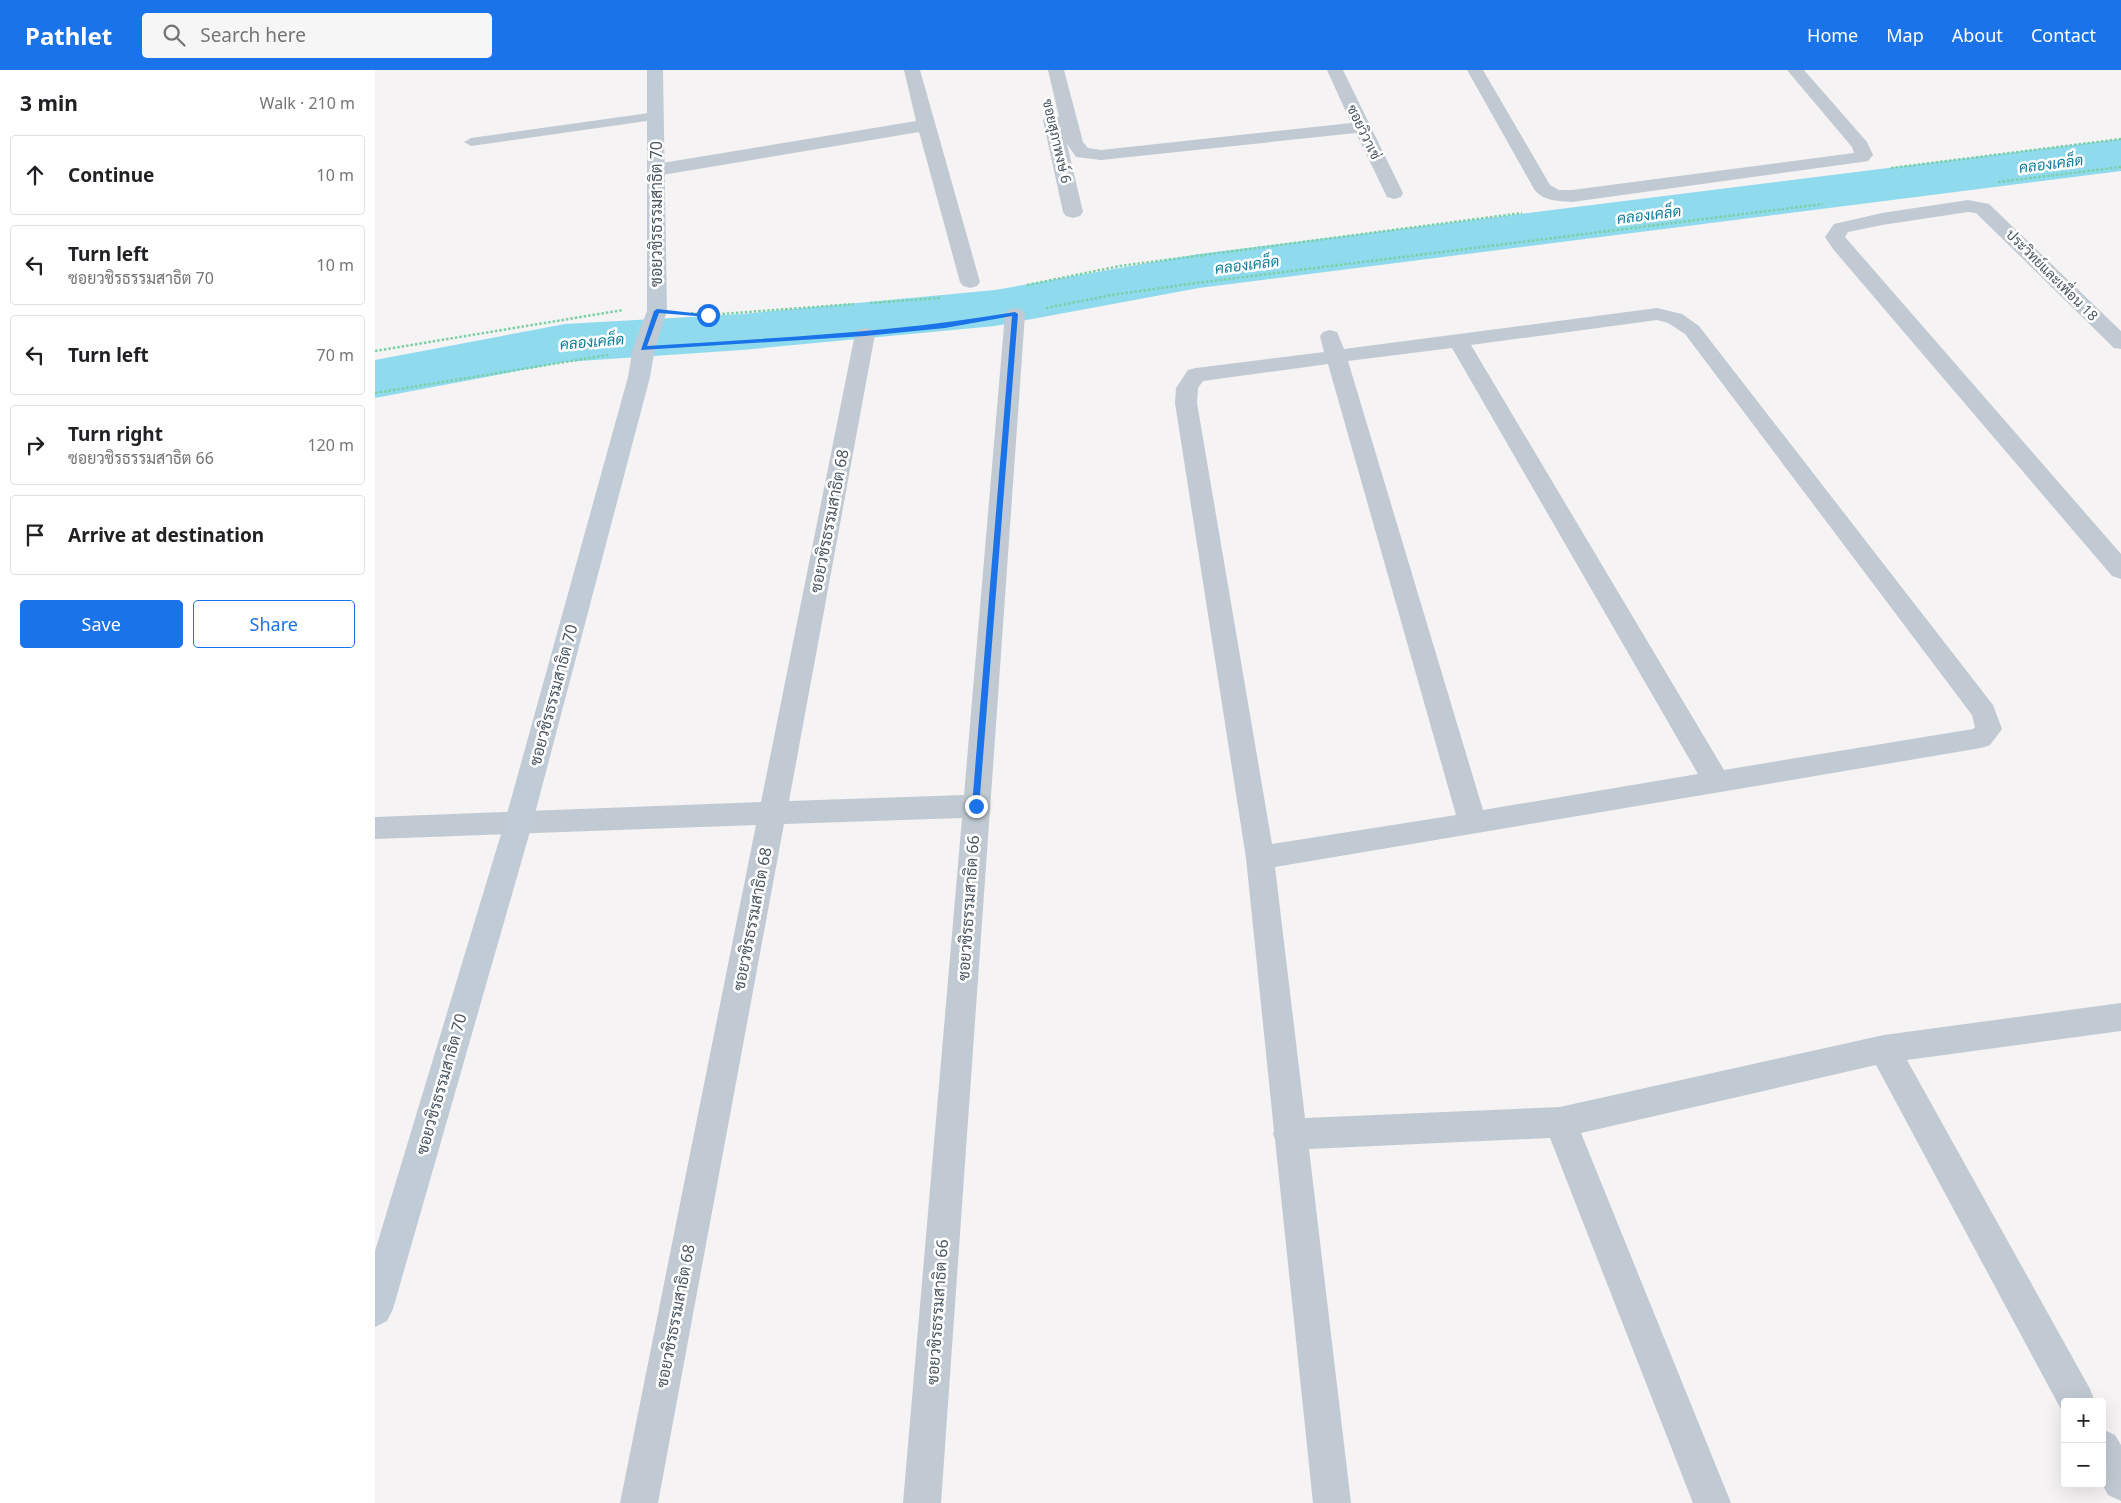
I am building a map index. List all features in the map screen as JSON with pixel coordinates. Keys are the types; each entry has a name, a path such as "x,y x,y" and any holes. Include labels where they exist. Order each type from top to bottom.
{"street":[{"name":"ซอยวชิรธรรมสาธิต 70","path":"375,1308 519,821 636,386 644,348 657,311 655,70"},
{"path":"912,70 970,282"},
{"name":"ซอยสุภาพงษ์ 6","path":"1041,70 1073,212"},
{"path":"1056,70 1074,142 1082,152 1101,155 1362,127"},
{"name":"ซอยวิวาเช่","path":"1335,70 1394,193"},
{"path":"1475,70 1543,189 1555,195 1572,196 1862,157 1864,155 1861,146 1795,70"},
{"path":"656,170 926,125"},
{"name":"ประวิทย์และเพื่อน 18","path":"2121,343 1982,208 1969,206 1882,219 1841,228 1835,237 2121,570"},
{"name":"ซอยวชิรธรรมสาธิต 66","path":"922,1503 1015,314"},
{"path":"1260,858 1981,738 1989,729 1984,712 1692,330 1675,318 1657,314 1458,340 1333,346 1196,375 1187,388 1186,403 1260,858 1289,1134 1332,1503"},
{"name":"ซอยวชิรธรรมสาธิต 68","path":"639,1503 865,334"},
{"path":"1458,340 1716,781"},
{"path":"1333,346 1473,824"},
{"path":"375,828 519,821 976,806"},
{"path":"1289,1134 1561,1122 1884,1049 2121,1017"},
{"path":"1884,1049 2075,1398"},
{"path":"1561,1122 1712,1503"},
{"path":"2106,1455 2121,1482"}],"lane":[{"path":"471,142 655,116"}],"path":[{"path":"1890,168 2121,138"},
{"path":"1998,182 2121,167"},
{"path":"375,393 644,348 865,334 945,326 1112,295 1196,283 1824,204"},
{"path":"1027,284 1120,266 1527,212"},
{"path":"864,304 948,297"},
{"path":"375,351 640,307 657,311 708,315 854,304"}],"waterway":[{"name":"คลองเคล็ด","path":"375,379 565,343 742,332 995,308 1199,271 2121,155"}],"route":[{"path":"708,315 657,311 644,348 865,334 945,326 1015,314 976,806"}]}
